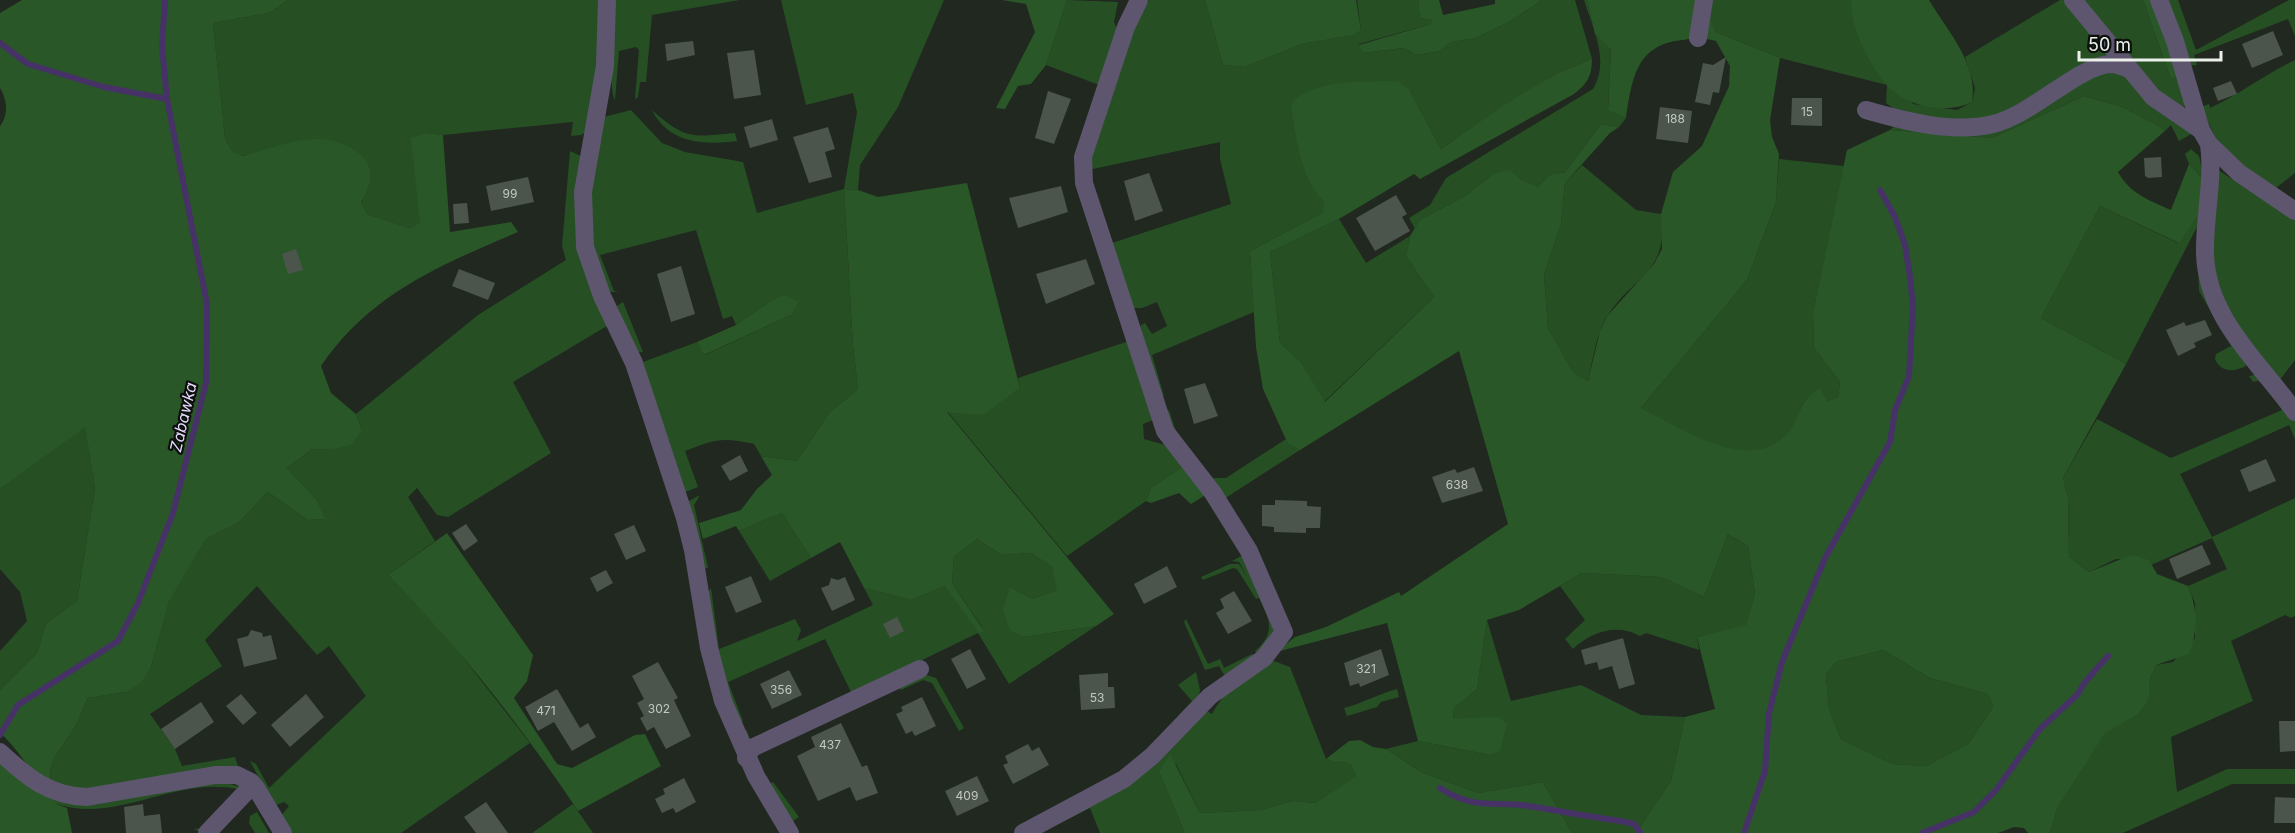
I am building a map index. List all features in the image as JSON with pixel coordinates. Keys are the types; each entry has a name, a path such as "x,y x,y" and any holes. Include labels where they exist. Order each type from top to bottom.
{"street":[{"path":"607,0 605,66 582,192 585,248 591,272 634,363 659,433 693,550 709,648 717,679 746,758 790,833"},
{"path":"1023,833 1109,788 1132,773 1210,696 1264,658 1284,632 1263,581 1237,531 1213,493 1165,431 1084,183 1083,157 1126,27 1139,0"},
{"path":"1698,38 1704,0"},
{"path":"2073,0 2162,106 2205,137 2239,173 2295,212"},
{"path":"2158,0 2175,41 2205,137 2211,164 2205,224 2206,274 2217,304 2241,345 2295,412"},
{"path":"1866,110 1896,119 1958,126 1991,125 2020,115 2101,66 2118,65 2129,69"},
{"path":"746,758 752,748 920,669"},
{"path":"4,756 48,790 74,797 87,797 215,775 237,775 251,782 256,788 283,833"},
{"path":"207,833 246,792 256,788"}],"green space":[{"path":"22,0 288,0 269,13 213,23 225,138 233,152 242,156 287,143 315,139 341,143 357,151 368,165 370,181 361,203 367,214 410,228 420,223 411,138 427,133 443,135 450,232 511,222 518,232 461,257 409,284 361,319 340,341 321,366 331,393 356,414 362,430 351,445 329,450 312,449 287,468 316,499 325,519 307,520 268,492 238,523 206,539 169,601 151,667 141,682 126,692 88,698 76,725 52,762 50,777 52,787 31,769 0,733 0,690 37,653 46,623 77,601 95,488 85,427 0,489 0,126 5,117 6,107 0,88 0,13"},
{"path":"288,0 601,0 600,44 589,130 581,135 571,136 573,122 443,135 427,133 421,223 410,228 367,214 361,204 368,188 314,139 241,156 233,152 225,138 213,23 269,13"},
{"path":"611,0 740,0 652,15 646,82 640,82 638,97 635,99 639,50 636,47 619,51 615,100 611,68"},
{"path":"781,0 944,0 898,107 860,165 858,190 844,189 857,112 853,93 806,105"},
{"path":"1002,0 1067,0 1046,65 1031,84 1018,86 1005,109 996,108 1035,32 1026,4"},
{"path":"1067,0 1118,2 1114,22 1119,33 1102,86 1046,65"},
{"path":"1149,0 1205,0 1223,65 1245,67 1302,44 1355,35 1361,30 1357,0 1418,0 1420,18 1433,20 1431,24 1359,44 1363,53 1404,48 1417,55 1440,51 1451,42 1476,38 1511,21 1542,0 1575,0 1592,59 1571,67 1532,88 1441,149 1410,91 1326,202 1322,213 1250,251 1254,312 1152,355 1164,396 1159,394 1140,330 1141,325 1145,323 1152,334 1167,326 1157,302 1142,308 1132,308 1109,244 1231,204 1220,159 1220,142 1088,170 1140,12"},
{"path":"1205,0 1356,0 1361,30 1355,35 1302,44 1245,67 1223,65"},
{"path":"1418,0 1439,0 1443,15 1495,4 1495,0 1542,0 1511,21 1476,38 1451,42 1440,51 1417,55 1404,48 1363,53 1359,45 1431,24 1432,20 1420,18"},
{"path":"1584,0 1587,0 1594,29 1592,22"},
{"path":"1587,0 1700,0 1716,32 1780,58 1770,120 1772,137 1779,154 1776,202 1747,280 1641,408 1693,435 1733,449 1752,450 1769,446 1785,436 1806,400 1819,388 1828,401 1838,397 1840,382 1814,348 1813,312 1847,150 1890,130 1992,138 2084,96 2123,107 2166,130 2118,172 2134,191 2171,210 2189,164 2204,180 2202,209 2179,243 2100,206 2041,318 2126,364 2063,478 2068,497 2069,557 2089,572 2131,555 2149,560 2157,574 2188,586 2196,620 2189,654 2156,665 2149,681 2149,699 2139,714 2105,733 2057,809 2050,833 2028,833 2024,828 2014,827 1998,833 1636,833 1671,781 1685,717 1715,709 1697,637 1746,625 1755,593 1748,546 1728,534 1704,597 1661,577 1582,573 1519,610 1487,620 1477,689 1454,708 1453,719 1499,717 1507,724 1500,751 1490,755 1418,741 1387,623 1276,652 1295,637 1326,627 1399,592 1401,596 1508,524 1459,351 1300,450 1288,444 1263,389 1256,347 1250,251 1322,213 1325,202 1310,183 1305,171 1291,105 1300,96 1325,86 1340,83 1398,81 1410,91 1441,149 1532,88 1571,67 1592,59 1588,79 1574,94 1420,179 1414,174 1339,219 1270,252 1280,343 1300,361 1325,402 1434,297 1406,256 1410,236 1420,220 1465,196 1493,174 1510,170 1522,181 1538,187 1549,175 1565,172 1601,124 1619,127 1610,133 1565,183 1561,224 1544,275 1548,328 1573,372 1588,381 1600,331 1608,315 1654,264 1662,249 1661,214 1673,172 1702,146 1729,86 1730,66 1716,41 1687,39 1655,48 1646,56 1634,77 1626,118 1608,110 1611,49 1595,34","holes":["1883,650 1930,678 1988,694 1993,707 1968,744 1926,766 1893,764 1841,739 1829,709 1826,675 1836,662"]},
{"path":"1708,0 1851,0 1851,8 1913,104 1957,110 1972,102 1975,88 1965,57 2060,0 2067,0 2109,55 2023,108 1972,122 1899,113 1886,103 1887,85 1780,58 1716,32 1706,14"},
{"path":"1851,0 1929,0 1966,61 1973,88 1972,102 1952,108 1930,107 1898,95 1876,71 1863,47 1854,22"},
{"path":"2080,0 2143,0 2170,76 2179,74 2186,104 2183,107 2173,106"},
{"path":"2143,0 2154,0 2179,74 2173,78 2170,76"},
{"path":"2164,0 2178,0 2196,50 2289,0 2295,0 2295,36 2288,19 2194,55 2197,65 2187,66"},
{"path":"1596,34 1611,48 1608,109 1626,118 1619,127 1601,124 1565,172 1549,175 1538,187 1493,174 1465,196 1420,220 1415,229 1409,218 1430,205 1446,178 1593,89 1600,67"},
{"path":"2295,60 2295,173 2276,188 2277,195 2220,147 2201,107 2209,104 2210,108"},
{"path":"2100,72 2123,74 2193,133 2179,141 2171,125 2166,130 2123,107 2084,96 1992,138 1890,130 1897,124 1972,131"},
{"path":"631,110 662,143 685,152 743,162 757,213 844,189 853,346 858,389 829,413 797,461 761,456 754,444 734,440 712,442 685,451 698,487 683,493 643,362 697,342 705,355 791,315 769,302 736,325 732,316 723,319 696,230 600,255 614,291 619,292 605,292 589,240 586,212 604,117"},
{"path":"652,110 682,132 698,135 735,133 737,141 712,143 688,140 668,130"},
{"path":"2191,149 2199,156 2204,180 2189,164 2185,154"},
{"path":"570,151 583,157 578,187 607,326 513,382 551,453 448,517 437,515 417,488 408,497 435,541 388,575 440,628 530,743 401,833 290,833 280,817 289,806 284,802 274,806 250,761 256,764 269,788 366,696 329,646 317,655 257,586 205,640 222,666 150,714 175,749 182,766 235,757 238,766 110,790 52,787 50,777 52,762 76,725 88,698 126,692 151,667 169,600 206,539 238,523 268,492 307,520 324,519 316,499 287,468 312,449 329,450 362,430 356,414 478,315 566,260 562,246"},
{"path":"1779,159 1844,166 1813,312 1814,348 1840,382 1838,397 1828,401 1818,389 1806,400 1785,437 1769,447 1751,451 1732,449 1693,436 1641,408 1747,280 1776,202"},
{"path":"1582,165 1636,210 1661,214 1662,234 1660,249 1655,261 1618,301 1604,322 1595,347 1588,381 1573,372 1548,328 1544,275 1561,224 1565,183"},
{"path":"2218,170 2295,220 2295,360 2279,381 2233,323 2210,260"},
{"path":"967,183 1020,388 983,415 947,412 1114,614 1096,626 1024,637 1010,630 1003,610 1010,587 1033,599 1057,590 1052,567 1031,553 1002,555 977,539 954,557 952,583 984,631 979,633 945,586 911,600 864,588 840,542 811,558 782,513 739,531 736,526 703,539 699,523 741,510 757,489 772,475 761,456 797,461 829,413 858,389 853,346 844,189 858,190 878,197"},
{"path":"2100,206 2178,243 2202,209 2198,225 2246,366 2228,370 2221,367 2215,359 2216,354 2231,346 2199,291 2197,227 2126,364 2041,318"},
{"path":"1339,219 1366,263 1410,236 1406,256 1434,297 1324,402 1300,361 1280,343 1270,252"},
{"path":"784,295 798,302 791,315 704,355 697,342 736,325 769,302"},
{"path":"623,302 643,352 635,353 617,306"},
{"path":"1129,341 1156,419 1143,424 1144,439 1165,445 1183,466 1151,488 1146,501 1067,556 947,411 983,414 1020,388 1018,378"},
{"path":"2259,374 2295,420 2295,439 2289,425 2180,474 2212,537 2295,498 2295,616 2291,618 2285,615 2231,641 2253,701 2171,737 2177,792 2227,769 2295,769 2295,784 2232,784 2123,833 2050,833 2057,809 2105,732 2139,714 2149,699 2149,681 2156,665 2173,662 2195,638 2195,603 2188,586 2227,569 2212,538 2151,565 2149,560 2116,559 2089,572 2069,557 2068,497 2063,478 2097,419 2171,458 2282,410 2262,380 2253,382 2249,376"},
{"path":"1169,410 1178,438 1212,478 1226,478 1286,439 1288,444 1300,450 1224,499 1184,452 1165,415"},
{"path":"85,426 95,488 77,601 46,623 37,653 0,690 0,651 27,621 20,592 0,569 0,489"},
{"path":"1183,466 1207,494 1191,504 1179,493 1151,503 1146,501 1151,488"},
{"path":"700,495 694,505 708,568 701,569 687,502"},
{"path":"782,513 811,558 770,581 739,531"},
{"path":"447,533 533,655 527,681 514,698 557,764 572,768 635,735 645,734 661,766 578,811 489,688 440,630 388,575"},
{"path":"1728,534 1748,546 1755,593 1746,626 1697,637 1699,650 1646,633 1640,636 1622,630 1596,634 1573,649 1565,639 1585,620 1560,586 1582,573 1661,577 1704,597"},
{"path":"977,539 1002,555 1031,553 1052,567 1058,590 1033,599 1010,587 1024,637 1096,626 1009,684 978,633 748,744 741,735 746,729 750,739 851,692 825,639 728,682 743,721 740,723 726,693 708,592 711,588 719,649 795,619 801,630 797,641 873,605 864,588 911,600 945,586 984,630 952,583 954,557"},
{"path":"1245,554 1274,629 1273,639 1258,656 1255,651 1266,638 1269,626 1259,598 1256,599 1237,569 1233,568 1203,580 1201,577 1230,564 1239,564 1249,580 1239,562 1232,561"},
{"path":"1186,619 1208,664 1220,659 1224,668 1252,654 1255,660 1226,678 1219,666 1205,670 1184,622"},
{"path":"1487,620 1511,701 1581,685 1641,715 1685,717 1671,781 1636,833 1572,833 1543,782 1478,793 1421,772 1386,749 1418,741 1490,755 1453,720 1454,708 1477,689"},
{"path":"1883,650 1930,678 1988,694 1993,707 1968,744 1926,766 1893,764 1841,739 1829,709 1826,675 1836,662"},
{"path":"1274,661 1290,667 1326,759 1350,763 1358,776 1315,803 1293,801 1261,810 1200,813 1176,764 1159,772 1185,833 1100,833 1090,808 1068,819 1067,816 1203,709 1212,714 1223,697 1246,674"},
{"path":"1196,672 1200,690 1198,701 1132,766 1192,701 1178,685"},
{"path":"923,674 936,678 964,728 959,731 932,683 923,680 901,690 898,686"},
{"path":"1397,689 1399,697 1381,702 1377,707 1347,716 1344,708"},
{"path":"1360,740 1373,747 1386,749 1421,772 1478,793 1543,782 1572,833 1185,833 1159,772 1170,754 1200,813 1261,810 1293,801 1315,803 1357,776 1350,763 1326,759 1349,741"},
{"path":"0,763 55,797 56,804 67,808 72,833 0,833"},
{"path":"219,781 241,787 201,832 194,829 204,828 238,789 214,787 191,789 102,808 79,809 56,804 55,797 96,800"},
{"path":"773,782 799,817 790,823 767,785"},
{"path":"573,804 593,833 532,833"},
{"path":"257,812 269,833 255,833 249,823 250,816"}],"building":[{"path":"2273,31 2283,55 2252,68 2242,44"},
{"path":"693,41 695,55 667,61 665,44"},
{"path":"754,50 761,95 734,99 727,53"},
{"path":"1726,57 1719,93 1713,92 1710,105 1695,102 1703,63 1713,65"},
{"path":"2231,81 2237,94 2218,101 2213,88"},
{"path":"1048,91 1071,99 1054,144 1035,138"},
{"path":"1792,98 1822,98 1822,126 1791,125"},
{"path":"1660,107 1692,111 1688,143 1656,139"},
{"path":"772,119 778,140 750,148 744,127"},
{"path":"828,127 835,149 825,152 832,177 809,183 793,137"},
{"path":"2161,157 2162,177 2148,178 2145,176 2144,158"},
{"path":"1149,173 1163,211 1135,221 1124,181"},
{"path":"528,177 534,202 491,211 486,186"},
{"path":"1061,186 1068,212 1018,228 1009,198"},
{"path":"1396,195 1407,214 1402,217 1410,231 1375,251 1356,218"},
{"path":"467,203 469,223 454,224 453,204"},
{"path":"296,249 303,270 288,274 282,254"},
{"path":"1086,259 1095,284 1046,304 1036,274"},
{"path":"681,266 695,314 671,322 657,274"},
{"path":"459,269 495,283 488,300 452,286"},
{"path":"2205,320 2212,335 2194,343 2196,347 2178,356 2166,330 2184,322 2186,326"},
{"path":"1205,383 1218,416 1194,424 1184,389"},
{"path":"740,455 748,471 730,481 721,466"},
{"path":"2266,459 2276,481 2249,492 2240,470"},
{"path":"1474,467 1483,491 1442,503 1432,477 1455,469 1457,473"},
{"path":"1275,500 1307,501 1307,506 1321,507 1320,528 1306,528 1306,533 1274,532 1274,527 1262,526 1262,505 1275,505"},
{"path":"466,524 478,541 464,551 452,533"},
{"path":"634,525 646,551 626,560 614,534"},
{"path":"2202,545 2211,564 2177,579 2169,559"},
{"path":"1167,566 1177,587 1144,604 1134,584"},
{"path":"606,570 613,583 597,592 590,578"},
{"path":"751,576 762,602 736,613 725,587"},
{"path":"845,577 855,600 832,611 821,588 829,585 831,578 838,580"},
{"path":"1234,591 1252,621 1228,634 1216,613 1224,608 1220,599"},
{"path":"897,617 904,631 890,638 883,624"},
{"path":"251,630 262,633 263,637 271,635 277,659 244,667 237,639 248,636"},
{"path":"1623,638 1635,684 1619,689 1612,666 1599,670 1597,662 1585,665 1581,650"},
{"path":"970,649 986,679 967,689 951,659"},
{"path":"1381,649 1389,675 1360,687 1359,683 1350,686 1344,663"},
{"path":"658,662 678,698 674,700 691,736 666,749 654,727 647,731 640,718 644,716 637,703 644,699 632,676"},
{"path":"789,670 802,695 772,709 760,684"},
{"path":"1108,673 1108,687 1114,687 1115,708 1081,710 1079,675"},
{"path":"557,689 580,728 588,723 596,737 572,751 554,722 538,731 525,707"},
{"path":"241,694 257,713 243,725 226,706"},
{"path":"306,694 324,717 290,747 271,725"},
{"path":"922,697 936,726 915,736 912,731 906,734 896,714 903,711 901,707"},
{"path":"201,702 214,722 175,749 161,729"},
{"path":"2279,721 2295,721 2295,751 2280,752"},
{"path":"841,723 862,767 867,765 878,793 856,801 850,787 818,801 797,756 815,747 811,737"},
{"path":"1028,744 1032,751 1039,747 1049,765 1013,784 1003,765 1008,763 1005,756"},
{"path":"977,776 989,801 957,816 945,791"},
{"path":"684,778 696,802 676,813 673,808 662,813 655,799 665,794 663,789"},
{"path":"2275,797 2295,798 2295,823 2274,823"},
{"path":"486,802 508,833 476,833 464,817"},
{"path":"143,804 144,816 160,814 162,833 126,833 124,807"}],"waterway":[{"name":"Zabawka","path":"0,735 18,705 118,641 138,603 173,513 206,383 207,304 167,99 162,46 165,0"},
{"path":"0,43 28,64 104,87 167,99"},
{"path":"1744,833 1765,771 1769,713 1782,662 1825,558 1890,442 1895,410 1909,376 1913,306 1910,277 1905,245 1895,217 1880,190"},
{"path":"1922,833 1974,812 1996,790 2040,729 2077,695 2085,682 2108,656"},
{"path":"1440,788 1473,802 1529,806 1621,821 1634,824 1641,833"}]}
